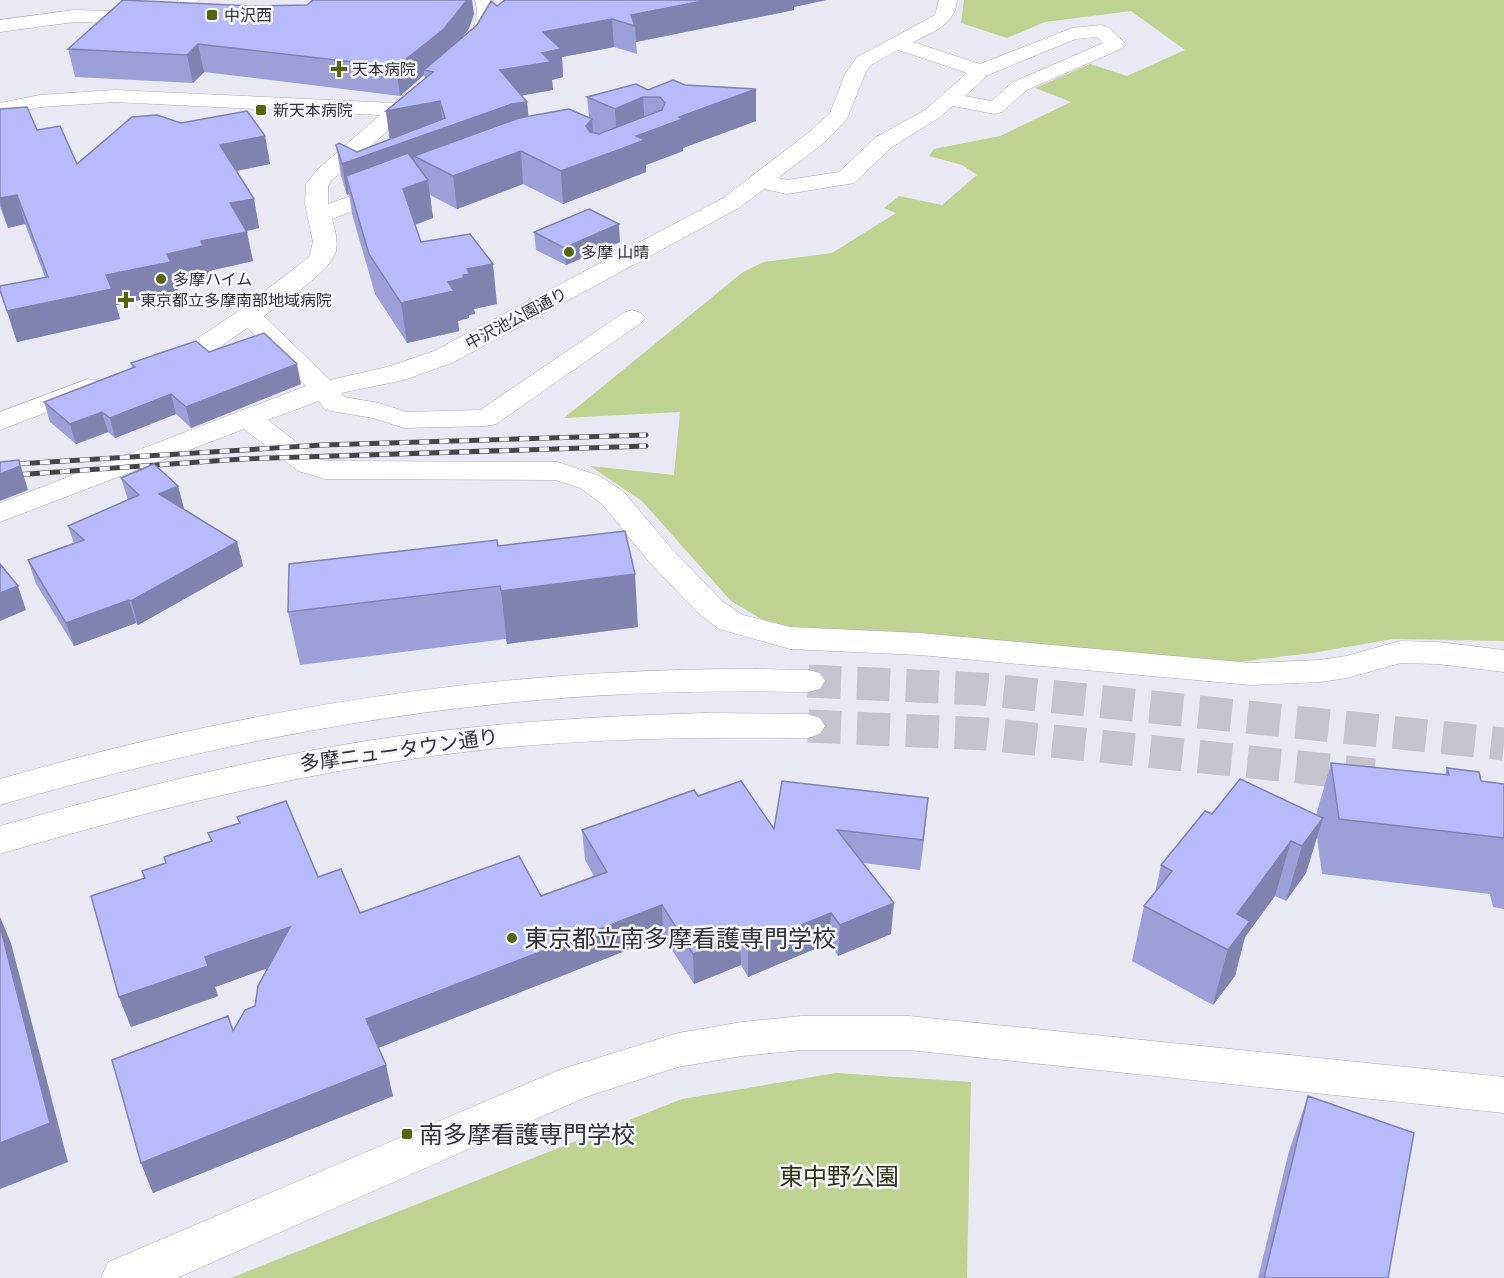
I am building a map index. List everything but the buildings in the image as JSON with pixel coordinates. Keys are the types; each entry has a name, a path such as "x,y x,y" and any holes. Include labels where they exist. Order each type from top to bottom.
{"street":[{"path":"170,19 190,0"},
{"path":"457,59 471,47 485,24 488,9 484,0"},
{"name":"中沢池公園通り","path":"0,513 324,389 394,374 443,357 731,203 816,138 840,115 855,74 864,61 942,19 947,12 948,0"},
{"path":"0,26 15,15 193,20"},
{"path":"760,181 787,188 846,178 884,142 932,114 948,99 981,71 1072,34 1101,31 1116,44 1020,86 995,108 948,99"},
{"path":"898,44 981,71"},
{"path":"142,367 198,350 249,315 319,261 324,254 325,245 316,198 317,185 326,174 434,79"},
{"path":"0,110 49,100 115,96 399,110"},
{"path":"320,215 409,182"},
{"path":"249,315 324,389 335,404 379,411 404,420 486,418 632,318"},
{"path":"0,422 109,379"},
{"path":"249,419 308,465 326,470 558,471 590,482 613,498 660,555 711,608 731,622 790,638 920,644 1251,675 1347,667 1400,652 1438,652 1504,661"},
{"path":"0,792 106,762 246,730 389,706 599,684 693,680 808,681"},
{"name":"多摩ニュータウン通り","path":"0,840 159,794 247,774 388,748 603,726 698,724 807,726"},
{"path":"125,1278 574,1083 678,1050 742,1039 802,1033 909,1034 1504,1095"}],"green space":[{"path":"964,0 1504,0 1504,641 1393,639 1312,653 1237,662 800,632 763,620 731,601 642,501 590,466 674,475 680,412 564,418 743,272 764,262 832,253 896,213 884,208 899,196 942,205 977,175 962,165 929,156 934,149 1000,136 1071,102 1035,88 1090,64 1127,76 1185,50 1131,11 1045,22 1007,38 961,23"},
{"name":"東中野公園","path":"836,1073 971,1082 967,1278 231,1278 682,1099"}],"tunnel":[{"path":"808,681 981,689 1504,744"},
{"path":"808,726 986,734 1374,775"}],"railway":[{"path":"0,465 323,445 646,435"},
{"path":"0,476 242,459 646,446"}],"place":[{"name":"中沢西","path":"212,15"},
{"name":"天本病院","path":"339,69"},
{"name":"新天本病院","path":"261,110"},
{"name":"多摩 山晴","path":"569,252"},
{"name":"多摩ハイム","path":"161,279"},
{"name":"東京都立多摩南部地域病院","path":"126,300"},
{"name":"東京都立南多摩看護専門学校","path":"512,938"},
{"name":"南多摩看護専門学校","path":"407,1134"}]}
